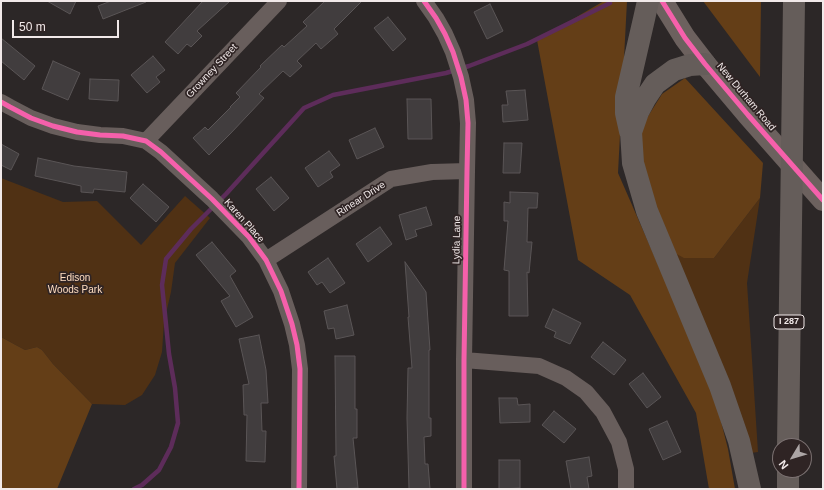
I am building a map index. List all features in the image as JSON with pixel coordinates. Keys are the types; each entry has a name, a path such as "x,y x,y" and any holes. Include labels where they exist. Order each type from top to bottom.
{"highway":[{"path":"648,1 626,97 626,113 631,132 633,163 647,211 720,386 739,442 750,489"},
{"name":"I 287","path":"788,438 794,1"},
{"path":"631,132 638,112 655,84 674,70 690,65 705,64"},
{"path":"788,478 788,489"}],"main road":[{"name":"New Durham Road","path":"662,1 685,38 705,64 823,200"}],"street":[{"name":"Growney Street","path":"146,141 279,1"},
{"name":"Lydia Lane","path":"424,1 436,18 453,52 466,100 468,123 464,360 464,489"},
{"name":"Karen Place","path":"1,102 31,118 53,126 77,132 124,136 146,141 161,152 212,199 249,238 266,260 281,291 297,345 300,369 299,489"},
{"name":"Rinear Drive","path":"266,260 390,179 432,172 467,171"},
{"path":"464,360 539,366 566,378 586,392 603,412 619,442 626,469 626,489"}],"green space":[{"name":"Edison Woods Park","path":"1,178 63,202 97,201 141,245 185,196 210,218 175,263 171,292 164,322 162,352 155,375 142,395 125,405 92,404 53,364 42,350 37,347 25,350 1,337"},
{"path":"760,198 747,283 758,452 751,453 671,251 714,258"}],"shaded area":[{"path":"604,1 627,1 618,173 713,390 728,449 735,489 709,489 696,413 630,295 578,260 537,40"},
{"path":"703,1 761,1 760,77"},
{"path":"685,78 763,163 760,198 714,258 684,258 671,251 645,183 640,129 662,94"},
{"path":"1,337 25,350 37,347 42,350 53,364 92,404 57,489 1,489"}],"building":[{"path":"47,1 76,1 70,14"},
{"path":"111,1 146,2 103,19 98,6"},
{"path":"203,1 230,1 197,31 202,36 191,47 187,44 178,54 165,42"},
{"path":"325,1 362,1 334,29 338,34 321,49 316,43 297,61 302,66 290,77 283,71 259,94 264,98 209,155 193,138 205,127 208,130 231,107 240,97 236,93 261,67 260,66 282,45 284,47 307,26 303,22"},
{"path":"490,4 503,31 487,39 474,12"},
{"path":"388,17 406,39 393,51 374,28"},
{"path":"1,38 35,66 24,80 1,61"},
{"path":"153,56 165,70 156,77 160,82 147,93 131,75"},
{"path":"53,61 80,73 68,100 42,89"},
{"path":"90,79 119,80 118,101 89,99"},
{"path":"525,90 528,120 503,122 502,105 508,105 506,91"},
{"path":"407,99 431,99 432,139 408,139"},
{"path":"375,128 384,147 357,159 349,140"},
{"path":"504,143 522,143 520,173 503,173"},
{"path":"1,144 19,154 11,170 1,165"},
{"path":"329,151 340,165 330,172 333,177 318,187 305,168"},
{"path":"38,158 74,166 127,172 125,192 94,189 93,193 81,192 81,186 35,176"},
{"path":"271,177 289,198 274,211 256,189"},
{"path":"143,184 169,207 156,222 130,198"},
{"path":"510,192 538,193 537,208 528,208 527,242 532,242 529,273 527,272 528,316 509,316 509,271 504,270 508,221 504,221 504,202 510,203"},
{"path":"426,207 432,225 415,230 417,236 406,240 399,215"},
{"path":"380,227 392,244 368,262 356,244"},
{"path":"212,242 236,271 230,276 253,317 236,327 221,301 230,296 196,255"},
{"path":"328,258 345,283 330,293 322,282 317,285 308,272"},
{"path":"405,262 426,292 430,350 429,418 431,418 431,436 424,437 425,464 428,464 430,489 409,489 407,418 408,368 412,368"},
{"path":"347,305 354,335 336,339 334,328 328,329 324,311"},
{"path":"553,309 581,323 570,344 554,337 556,332 545,327"},
{"path":"259,335 266,370 268,403 261,403 262,431 266,431 265,462 246,461 247,415 244,415 243,385 249,384 239,339"},
{"path":"603,342 626,360 614,375 591,357"},
{"path":"335,356 355,356 355,409 357,409 357,438 353,438 358,488 337,489 334,456 336,456"},
{"path":"643,373 661,397 647,408 629,384"},
{"path":"499,398 517,398 518,405 530,404 530,422 500,423"},
{"path":"554,411 576,429 564,443 542,425"},
{"path":"667,421 681,452 663,460 649,429"},
{"path":"589,457 592,476 587,477 589,489 571,489 566,461"},
{"path":"499,460 520,460 520,488 499,489"}],"waterway":[{"path":"134,489 142,485 159,470 171,447 178,423 162,285 166,259 191,229 226,194 304,108 333,95 446,73 469,66 527,44 610,3"}],"cycle path":[{"path":"424,1 436,18 453,52 466,100 468,123 464,360 464,489"},
{"path":"662,1 685,38 705,64 823,200"},
{"path":"1,102 31,118 53,126 77,132 123,136 146,141 161,152 212,199 249,237 266,260 281,291 297,345 300,369 299,489"}]}
